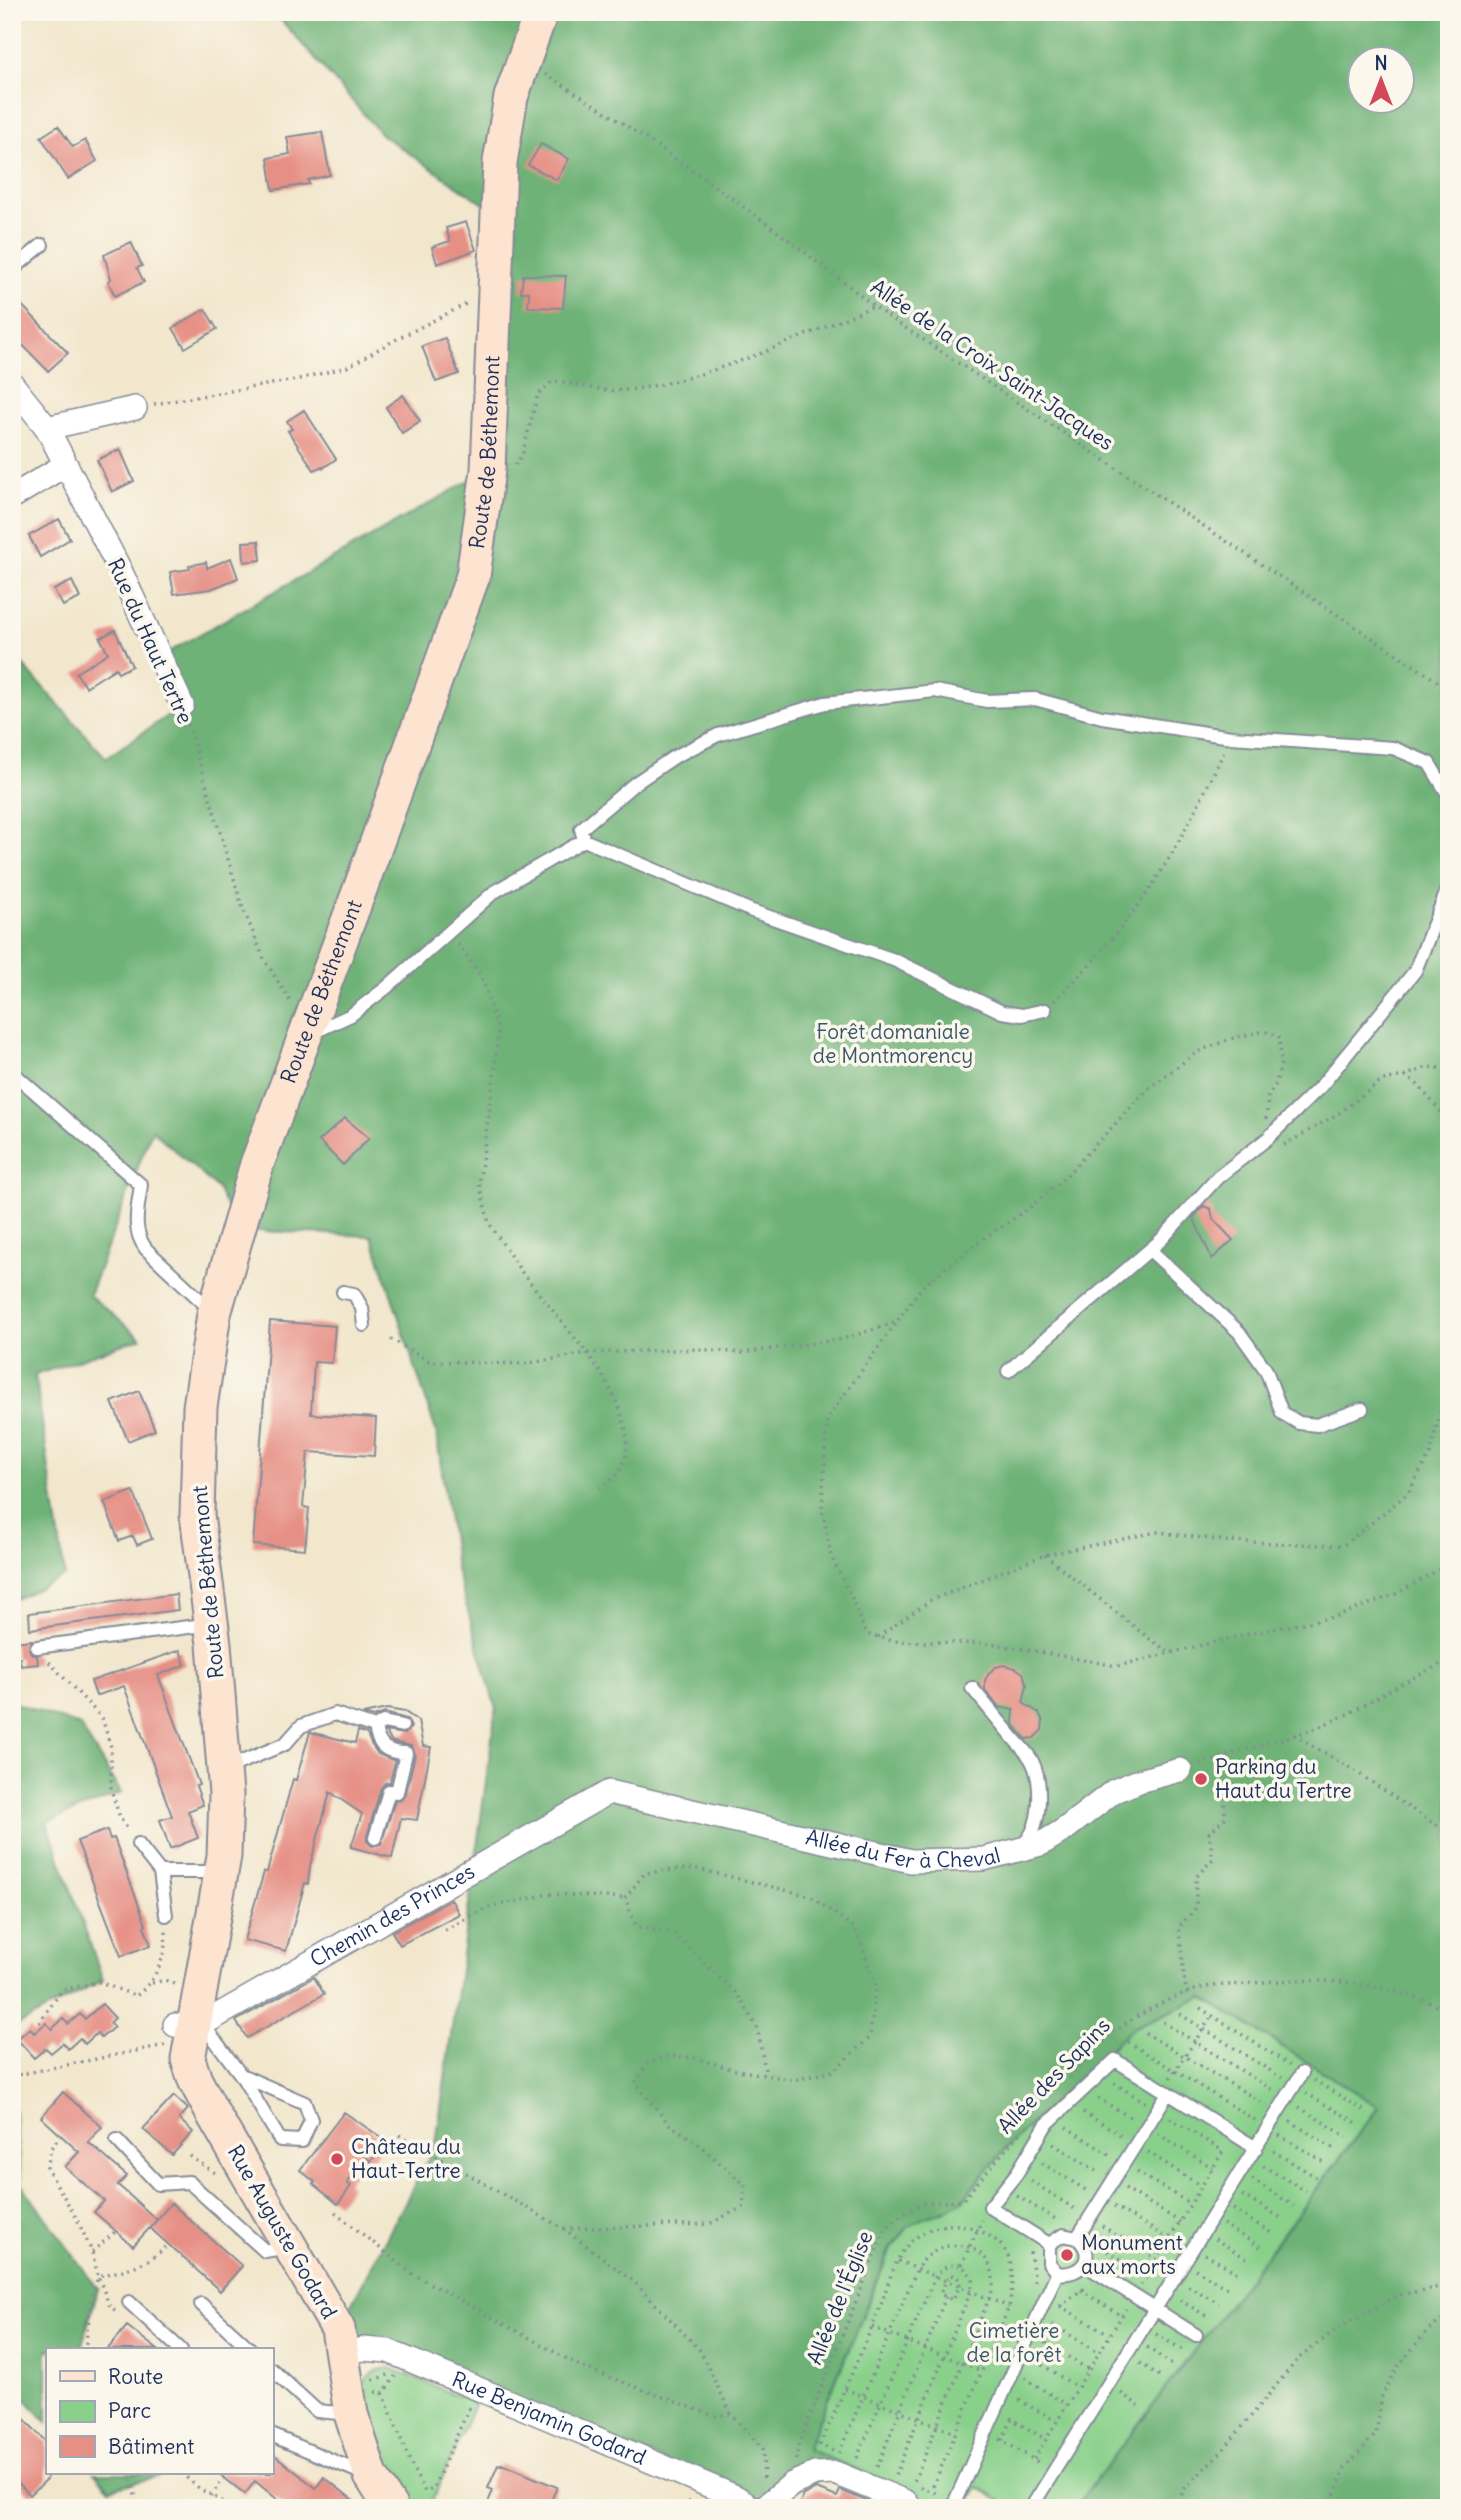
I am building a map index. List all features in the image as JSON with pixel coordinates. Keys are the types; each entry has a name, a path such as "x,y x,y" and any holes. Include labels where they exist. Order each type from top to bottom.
{"street":[{"name":"Route de Béthemont","path":"185,2016 221,1872 226,1794 212,1624 197,1515 200,1407 214,1314 257,1164 473,576 488,470 500,162 511,97 541,12"},
{"name":"Rue du Haut Tertre","path":"12,384 47,428 120,570 182,705"},
{"path":"47,428 135,408"},
{"path":"12,497 65,465"},
{"name":"Allée du Fer à Cheval","path":"609,1792 911,1861 984,1859 1041,1844 1064,1830 1114,1791 1180,1770"},
{"name":"Chemin des Princes","path":"185,2016 609,1792"},
{"name":"Rue Auguste Godard","path":"185,2016 171,2044 173,2055 195,2080 338,2329 351,2414 371,2476 391,2508"},
{"name":"Rue Benjamin Godard","path":"341,2353 364,2349 388,2351 760,2507"},
{"path":"760,2507 792,2484 815,2474 835,2473 906,2502 910,2508"}],"lane":[{"path":"12,270 42,245"},
{"path":"584,840 581,829 634,785 674,757 718,735 825,702 935,691 986,701 1035,699 1102,717 1231,737 1393,748 1429,763 1449,796"},
{"path":"307,1031 351,1014 386,988 494,892 584,840"},
{"path":"584,840 752,911 894,960 1002,1012 1022,1015 1045,1010"},
{"path":"1008,1371 1150,1250 1219,1177 1267,1139 1321,1086 1415,971 1449,886"},
{"path":"12,1072 141,1185 136,1224 138,1239 214,1314"},
{"path":"1150,1250 1239,1332 1266,1370 1282,1413 1299,1423 1317,1425 1362,1409"},
{"path":"343,1292 354,1294 359,1300 364,1325"},
{"path":"37,1647 212,1624"},
{"path":"972,1688 1032,1761 1039,1806 1036,1824 1031,1837 1015,1852"},
{"path":"224,1769 285,1744 301,1726 335,1714 375,1727"},
{"path":"375,1727 383,1722 402,1726"},
{"path":"375,1727 376,1737 383,1748 390,1752 406,1753 397,1792 389,1791 375,1838"},
{"path":"138,1844 160,1872 166,1915"},
{"path":"160,1872 221,1872"},
{"path":"185,2016 241,2075 279,2140 302,2141 311,2120 305,2103 241,2075"},
{"path":"1049,2244 990,2207 1017,2173 1046,2124 1115,2060 1255,2149"},
{"path":"1031,2508 1302,2073"},
{"path":"1077,2238 1168,2093"},
{"path":"117,2140 159,2184 189,2182 265,2251 291,2246"},
{"path":"1049,2244 1063,2235 1077,2238 1087,2249 1085,2265 1074,2273 1057,2273"},
{"path":"1049,2244 1049,2263 1057,2273"},
{"path":"1085,2265 1196,2335"},
{"path":"953,2505 1057,2273"},
{"path":"129,2302 179,2348"},
{"path":"201,2304 249,2348"},
{"path":"273,2371 317,2412 351,2414"},
{"path":"273,2436 371,2476"}],"path":[{"name":"Allée de la Croix Saint-Jacques","path":"523,61 704,177 874,306 1449,689"},
{"path":"135,408 295,380 347,367 473,301"},
{"path":"488,470 515,466 522,455 538,394 553,381 625,390 662,383 717,369 874,306"},
{"name":"Rue du Haut Tertre","path":"182,705 242,906 264,959 307,1031"},
{"path":"1045,1010 1085,970 1150,888 1205,791 1231,737"},
{"path":"449,931 482,978 498,1031 479,1183 489,1223 520,1270 605,1377 624,1422 627,1447 619,1472 600,1488"},
{"path":"1405,1076 1418,1085 1449,1121"},
{"path":"391,1339 429,1361 524,1364 587,1353 698,1349 743,1353 796,1348 843,1339 894,1323"},
{"path":"877,1637 931,1600 1044,1555 1157,1532 1226,1541 1343,1546 1408,1493 1430,1454 1449,1376"},
{"path":"1044,1555 1170,1653 1338,1616 1396,1594 1449,1564"},
{"path":"37,1647 57,1672 102,1718 111,1747 111,1789 120,1818 138,1844"},
{"path":"1180,1770 1294,1735 1348,1714 1449,1660"},
{"path":"1294,1735 1355,1771 1449,1835"},
{"path":"1187,1994 1181,1969 1184,1956 1178,1928 1196,1908 1196,1877 1213,1859 1209,1833 1225,1818 1222,1757"},
{"path":"564,2229 709,2224 743,2207 745,2185 696,2142 669,2124 635,2083 647,2064 668,2056 694,2058 736,2070 794,2080 833,2071 870,2037 876,1986 855,1928 810,1896 694,1868 645,1873 625,1898"},
{"path":"445,1930 486,1908 548,1895 625,1898"},
{"path":"625,1898 636,1926 674,1934 738,1995 757,2027 765,2075"},
{"path":"152,1983 166,1948 166,1915"},
{"name":"Allée des Sapins","path":"1070,2078 1108,2037 1153,2008 1201,1988 1284,1979 1350,1982 1396,1991 1449,2011"},
{"path":"12,2076 185,2016 176,1986 165,1980 152,1983 136,1996 99,1982 62,1990 39,2023"},
{"path":"1200,2008 1365,2111"},
{"path":"1180,2014 1357,2123"},
{"path":"1174,2073 1212,2016"},
{"path":"1163,2022 1347,2137"},
{"path":"1145,2033 1336,2150"},
{"path":"1128,2042 1174,2073 1325,2163"},
{"name":"Allée des Sapins","path":"1004,2150 1023,2129"},
{"path":"1034,2459 1234,2134"},
{"path":"61,2135 51,2148 47,2168 78,2221 92,2252 98,2276 91,2300 85,2348"},
{"path":"399,2135 564,2229 633,2281 699,2349 731,2414 763,2449 760,2507"},
{"path":"1255,2149 1316,2178"},
{"path":"1255,2149 1306,2191"},
{"name":"Allée de l'Église","path":"792,2484 799,2444 885,2229 922,2203 962,2201 1004,2150"},
{"path":"1241,2172 1294,2206"},
{"path":"1231,2189 1283,2219"},
{"path":"1222,2203 1273,2234"},
{"path":"961,2265 990,2207"},
{"path":"335,2213 411,2273 582,2367 714,2416 731,2414"},
{"path":"1213,2218 1262,2248"},
{"path":"931,2491 1009,2307 1013,2278 1010,2260 1000,2243 977,2229 961,2224 946,2224 927,2231 912,2241 898,2261 820,2445 931,2491 953,2505"},
{"path":"92,2252 116,2231"},
{"path":"1204,2232 1251,2261"},
{"path":"1034,2234 1029,2244 1038,2315 1098,2352"},
{"path":"98,2276 133,2269 159,2254 168,2245"},
{"path":"839,2453 924,2257 945,2245 968,2248 990,2262 994,2284 913,2484"},
{"path":"1194,2248 1241,2275"},
{"path":"898,2261 1009,2307"},
{"path":"1184,2263 1230,2290"},
{"path":"856,2460 936,2277 943,2267 950,2264 961,2265 973,2279 971,2291 895,2476"},
{"path":"951,2275 961,2282 953,2300 940,2294 946,2281 951,2275"},
{"path":"1174,2278 1219,2303"},
{"path":"1176,2508 1184,2488 1224,2448 1298,2359 1338,2328 1399,2295 1449,2285"},
{"path":"1081,2290 1121,2316"},
{"path":"1167,2291 1208,2317"},
{"path":"876,2469 946,2297"},
{"path":"1060,2306 1109,2334"},
{"path":"1329,2508 1345,2468 1376,2434 1382,2395 1399,2365 1428,2330 1449,2316"},
{"path":"872,2326 982,2371"},
{"path":"1046,2344 1056,2326"},
{"path":"1145,2328 1183,2350"},
{"path":"1030,2333 1088,2369"},
{"path":"1136,2340 1172,2365"},
{"path":"1022,2353 1077,2387"},
{"path":"1126,2355 1163,2378"},
{"path":"1014,2371 1067,2404"},
{"path":"395,2376 383,2393 377,2394 371,2386 373,2379 384,2375 395,2376 404,2380"},
{"path":"1108,2384 1139,2406"},
{"path":"845,2389 956,2433"},
{"path":"1005,2392 1056,2421"},
{"path":"383,2393 425,2492 433,2490 469,2407 461,2404"},
{"path":"996,2410 1045,2439"},
{"path":"1002,2440 1012,2419"},
{"path":"986,2431 1054,2473"},
{"path":"130,2474 138,2508"},
{"path":"182,2474 211,2496 236,2508"},
{"path":"211,2496 224,2478"},
{"path":"12,2499 24,2508"},
{"path":"268,2508 277,2499"},
{"path":"669,2503 674,2508"}],"green space":[{"name":"Forêt domaniale de Montmorency","path":"274,12 1449,12 1449,2508 1075,2508 1379,2107 1203,1997 1132,2028 1004,2150 962,2201 908,2227 890,2249 807,2449 916,2494 914,2500 835,2473 765,2502 338,2329 436,2144 496,1709 456,1569 436,1431 372,1236 238,1230 217,1188 152,1130 89,1295 141,1338 35,1375 65,1576 12,1601 12,664 22,664 106,758 180,707 160,657 488,470 496,212 382,135"},
{"path":"12,1702 80,1726 121,1793 47,1822 103,1980 12,2028"},
{"name":"Cimetière de la forêt","path":"1203,1997 1379,2106 1075,2508 1012,2508 978,2487 965,2508 923,2508 914,2500 807,2449 891,2249 908,2227 962,2201 1004,2150 1132,2028"},
{"path":"12,2082 21,2184 98,2289 81,2348 46,2348 46,2421 12,2385"},
{"path":"390,2368 475,2403 429,2508 400,2508 378,2473 361,2387 372,2373"},
{"path":"96,2474 167,2474 110,2489"}],"building":[{"path":"58,126 73,147 85,140 97,161 68,179 41,137"},
{"path":"322,132 330,175 308,180 309,184 273,190 268,158 290,154 287,137"},
{"path":"541,144 569,159 557,180 528,165"},
{"path":"466,222 476,250 437,264 432,247 450,241 446,228"},
{"path":"131,242 142,266 137,268 144,282 115,296 108,281 111,279 104,255"},
{"path":"523,275 566,276 563,308 528,307 529,292 521,292"},
{"path":"12,295 68,353 48,371 12,334"},
{"path":"205,309 217,329 185,348 173,328"},
{"path":"445,338 459,374 436,382 422,346"},
{"path":"403,395 420,421 402,433 386,407"},
{"path":"304,410 336,459 323,468 322,466 314,470 288,431 292,429 287,421"},
{"path":"120,449 134,481 112,492 97,460"},
{"path":"59,519 70,539 40,557 29,536"},
{"path":"259,541 261,560 244,562 243,542"},
{"path":"231,558 238,578 211,589 174,594 170,572 190,569 189,566 206,562 207,568"},
{"path":"72,581 80,598 63,606 54,590"},
{"path":"115,630 132,666 118,673 116,668 86,687 76,673 108,653 100,638"},
{"path":"345,1118 369,1138 343,1165 319,1141"},
{"path":"1204,1206 1211,1209 1213,1219 1233,1240 1212,1259 1193,1217"},
{"path":"270,1321 335,1326 332,1363 314,1362 311,1414 376,1418 374,1456 308,1452 303,1507 309,1508 305,1549 253,1545"},
{"path":"139,1391 155,1430 128,1441 112,1402"},
{"path":"133,1491 152,1539 137,1545 133,1536 119,1541 104,1502"},
{"path":"176,1594 178,1610 30,1629 29,1613"},
{"path":"32,1640 29,1649 37,1656 38,1664 21,1666 20,1658 16,1658 14,1642"},
{"path":"180,1650 185,1665 158,1675 199,1785 196,1786 203,1805 188,1811 198,1838 170,1849 160,1820 172,1816 124,1686 96,1696 91,1681"},
{"path":"1004,1665 1023,1673 1027,1685 1023,1703 1039,1713 1043,1721 1042,1730 1034,1738 1026,1739 1013,1724 1014,1710 999,1707 985,1690 985,1680 990,1672"},
{"path":"387,1709 405,1712 418,1721 423,1746 431,1747 417,1820 401,1818 392,1858 351,1847 362,1814 330,1792 310,1866 308,1884 305,1883 286,1951 244,1940 310,1732 355,1743 358,1731 367,1734 378,1754 395,1761 390,1782 381,1788 367,1836 367,1841 372,1846 381,1844 395,1801 401,1800 406,1794 415,1754 412,1746 392,1742 385,1731 405,1734 411,1727 407,1719 385,1713 374,1717 363,1714"},
{"path":"107,1830 110,1839 114,1838 151,1945 121,1956 77,1841"},
{"path":"451,1899 459,1914 400,1945 392,1932"},
{"path":"314,1977 324,1994 247,2038 236,2021"},
{"path":"102,2004 115,2018 110,2023 114,2027 101,2038 97,2033 85,2044 80,2038 68,2049 63,2043 51,2053 46,2048 34,2058 17,2039 30,2028 34,2033 46,2023 52,2029 63,2019 68,2024 80,2014 85,2019"},
{"path":"63,2092 102,2127 88,2142 127,2176 118,2185 157,2220 133,2246 94,2212 104,2201 65,2167 79,2152 41,2117"},
{"path":"174,2096 188,2109 179,2119 193,2132 172,2155 143,2129"},
{"name":"Château du Haut-Tertre","path":"344,2112 386,2141 371,2161 367,2158 347,2183 351,2186 338,2204 300,2170"},
{"path":"171,2203 242,2266 220,2291 150,2228"},
{"path":"127,2326 155,2348 109,2348"},
{"path":"12,2406 46,2442 47,2479 30,2495 12,2476"},
{"path":"273,2454 316,2488 324,2477 363,2508 288,2508 255,2481 245,2494 219,2474 273,2474"},
{"path":"498,2465 557,2487 548,2508 486,2508 493,2490 488,2488"},
{"path":"816,2489 837,2497 840,2490 883,2508 798,2508 803,2495"}],"place":[{"name":"Parking du Haut du Tertre","path":"1201,1779"},
{"name":"Château du Haut-Tertre","path":"337,2159"},
{"name":"Monument aux morts","path":"1067,2255"}]}
